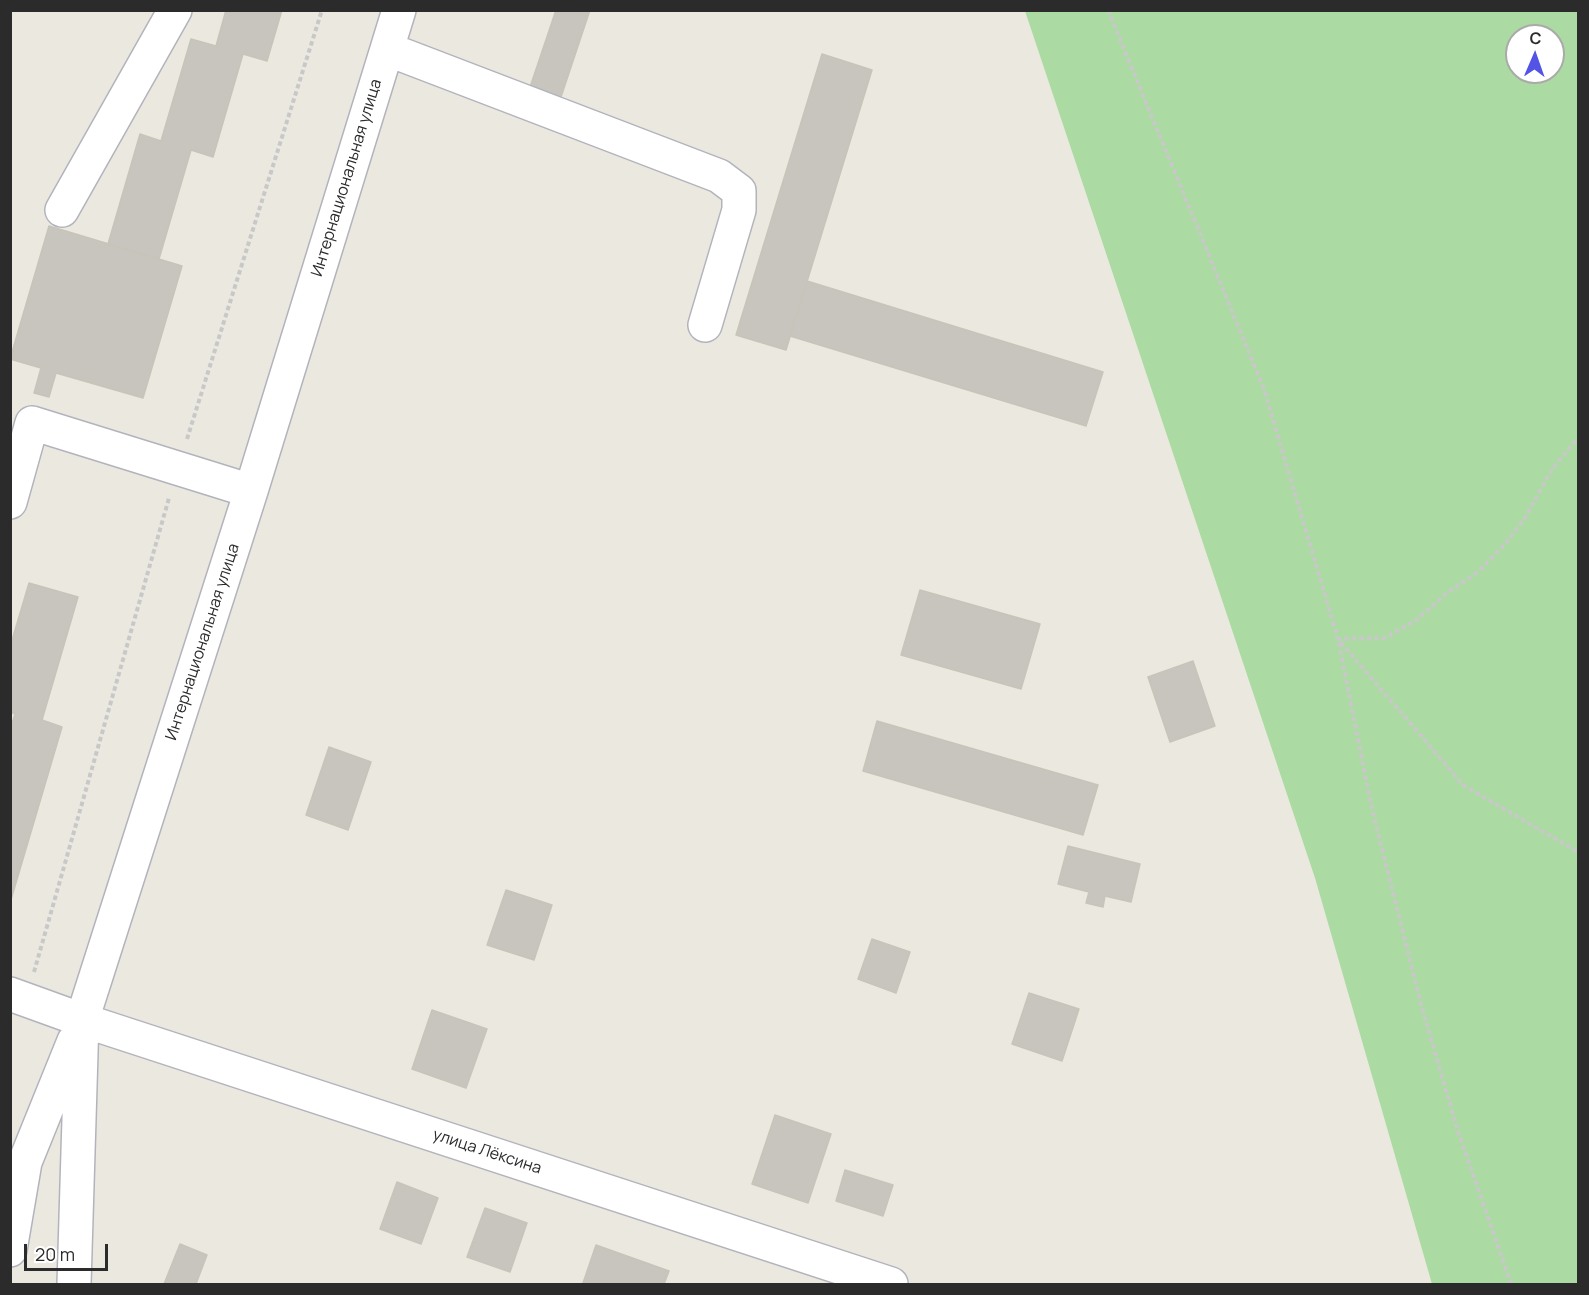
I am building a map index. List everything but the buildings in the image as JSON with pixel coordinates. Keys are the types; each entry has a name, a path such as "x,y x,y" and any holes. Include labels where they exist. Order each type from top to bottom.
{"street":[{"path":"62,210 175,10"},
{"name":"Интернациональная улица","path":"74,1284 82,1020 251,490 399,10"},
{"path":"387,50 719,176 739,191 738,210 705,325"},
{"path":"10,502 21,420 251,490"},
{"name":"улица Лёксина","path":"18,997 82,1020 891,1284"},
{"path":"10,1250 25,1162 82,1020"}],"path":[{"path":"18,997 177,468 322,10"},
{"path":"1108,10 1264,389 1338,639 1372,809 1419,996 1457,1128 1511,1284"},
{"path":"1338,639 1384,638 1415,621 1447,593 1479,571 1505,544 1524,519 1553,468 1578,438"},
{"path":"1338,639 1463,785 1578,852"}],"green space":[{"path":"1025,11 1578,11 1578,1284 1432,1284 1315,878"}]}
